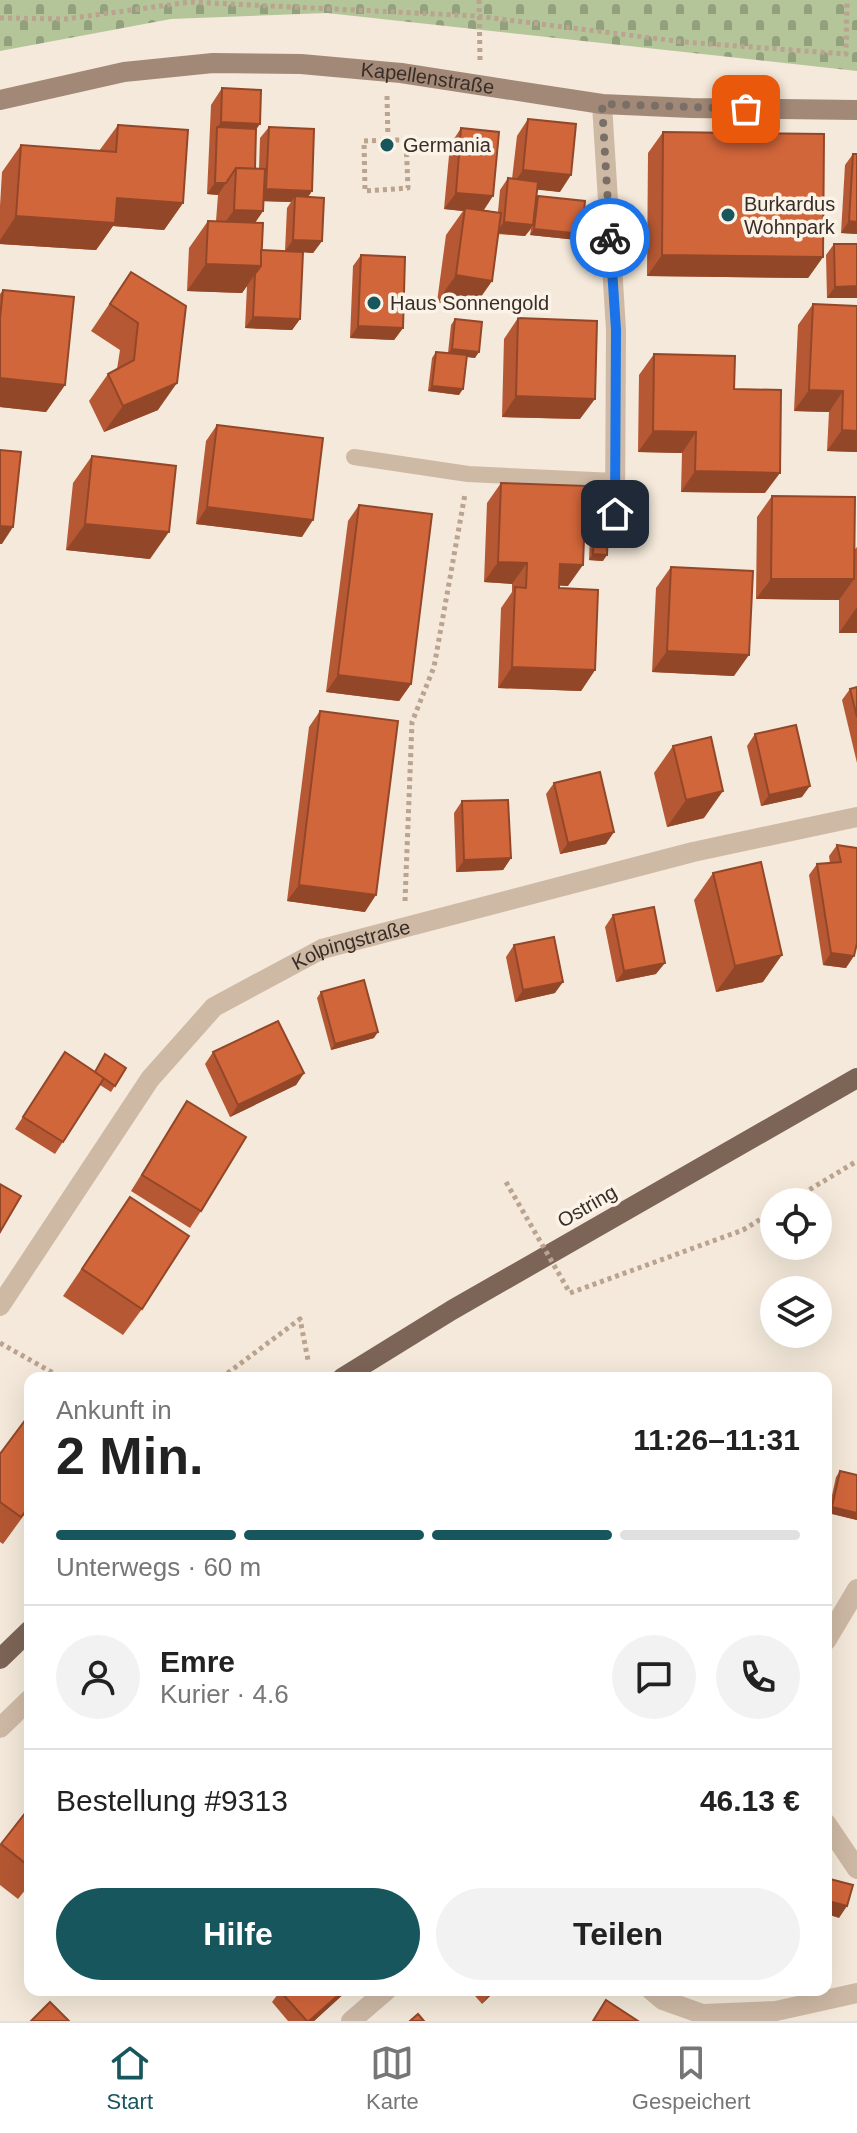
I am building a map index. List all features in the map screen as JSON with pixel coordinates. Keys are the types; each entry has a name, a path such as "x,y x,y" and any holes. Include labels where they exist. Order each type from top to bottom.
{"main road":[{"name":"Ostring","path":"352,1372 452,1310 857,1078"},
{"path":"0,1659 24,1636"}],"street":[{"name":"Kapellenstraße","path":"0,100 124,72 213,63 301,64 401,73 602,104 857,110"},
{"path":"602,104 616,330 615,514"},
{"name":"Kolpingstraße","path":"0,1306 150,1079 214,1007 322,949 693,852 857,817"},
{"path":"832,1631 857,1589"},
{"path":"0,1728 24,1705"},
{"path":"832,1832 857,1869"},
{"path":"658,1996 702,2014 776,2011 857,1993"},
{"path":"351,2021 380,1996"}],"lane":[{"path":"354,457 468,474 615,481"}],"path":[{"path":"479,0 481,85"},
{"path":"0,18 66,19 190,2 477,16 684,42 846,54 847,0"},
{"path":"387,95 388,140"},
{"path":"388,140 406,140 408,188 365,191 364,141 388,140"},
{"path":"409,927 404,906 412,722 434,667 468,474"},
{"path":"812,1188 857,1161"},
{"path":"506,1182 570,1293 743,1230 760,1220"},
{"path":"229,1372 300,1319 308,1360"},
{"path":"0,1343 51,1372"}],"green space":[{"path":"0,0 857,0 857,71 327,13 171,19 0,51"}],"building":[{"path":"222,88 261,90 260,124 221,122"},
{"path":"528,119 576,124 571,175 523,170"},
{"path":"118,125 188,130 183,203 117,198 115,223 16,216 21,145 116,152"},
{"path":"217,127 256,129 255,169 236,168 226,183 215,183"},
{"path":"269,127 314,129 312,191 266,189"},
{"path":"461,128 499,132 493,196 456,193"},
{"name":"Burkardus Wohnpark","path":"663,132 824,134 823,257 662,255"},
{"path":"853,154 857,154 857,222 849,221"},
{"path":"236,168 265,169 263,211 234,210"},
{"path":"508,178 538,182 533,225 504,222"},
{"path":"295,196 324,198 322,241 293,240"},
{"path":"538,196 585,201 582,234 534,229"},
{"path":"465,208 501,213 492,281 456,275"},
{"path":"208,221 263,223 261,266 206,264"},
{"path":"834,244 857,244 857,286 835,287"},
{"path":"261,250 303,252 300,319 253,317 255,274 261,266"},
{"name":"Haus Sonnengold","path":"361,255 405,257 403,328 358,326"},
{"path":"131,272 186,306 177,383 123,406 108,374 134,360 138,323 110,304"},
{"path":"3,290 74,297 65,385 0,378"},
{"path":"813,304 857,306 857,431 842,430 843,391 809,390"},
{"path":"518,318 597,321 595,399 516,396"},
{"path":"455,319 482,322 479,352 452,349"},
{"path":"436,352 467,355 463,389 432,386"},
{"path":"654,354 735,356 734,389 781,390 780,473 695,471 696,432 653,431"},
{"path":"217,425 323,438 313,520 207,507"},
{"path":"0,450 21,452 13,527 0,526"},
{"path":"92,456 176,466 169,532 85,524"},
{"path":"501,483 586,486 583,565 560,564 559,588 598,590 595,670 512,667 515,587 526,588 527,563 498,562"},
{"path":"772,496 855,497 854,579 771,579"},
{"path":"359,505 432,514 411,684 338,675"},
{"path":"594,532 608,533 607,555 593,554"},
{"path":"671,567 753,571 749,655 667,651"},
{"path":"857,687 857,717 850,689"},
{"path":"320,711 398,721 376,895 299,885"},
{"path":"796,725 810,786 769,795 755,734"},
{"path":"711,737 723,791 686,800 673,746"},
{"path":"600,772 614,832 568,843 554,783"},
{"path":"508,800 511,858 464,860 462,801"},
{"path":"837,845 857,848 857,943 854,956 831,953 817,864 841,862"},
{"path":"761,862 782,955 735,966 713,873"},
{"path":"654,907 665,963 624,971 613,915"},
{"path":"554,937 563,982 523,990 514,945"},
{"path":"364,980 378,1032 335,1044 321,992"},
{"path":"278,1021 304,1073 238,1105 213,1052"},
{"path":"65,1052 104,1078 63,1142 23,1117"},
{"path":"105,1054 126,1068 115,1086 95,1072"},
{"path":"187,1101 246,1137 201,1211 142,1175"},
{"path":"0,1184 21,1196 0,1232"},
{"path":"130,1197 189,1236 142,1309 82,1269"},
{"path":"24,1422 24,1513 21,1517 0,1502 0,1454"},
{"path":"840,1471 857,1475 857,1513 832,1507"},
{"path":"24,1815 24,1862 1,1844"},
{"path":"832,1880 853,1885 847,1906 832,1902"},
{"path":"284,1996 337,1996 309,2021"},
{"path":"606,2000 638,2021 593,2021"},
{"path":"50,2002 69,2021 31,2021"},
{"path":"418,2014 424,2021 410,2021"}],"way so far":[{"path":"610,238 602,104 746,109"}],"place":[{"name":"Germania","path":"387,145"},
{"name":"Burkardus Wohnpark","path":"728,215"},
{"name":"Haus Sonnengold","path":"374,303"}],"route":[{"path":"610,238 616,330 615,514"}]}
